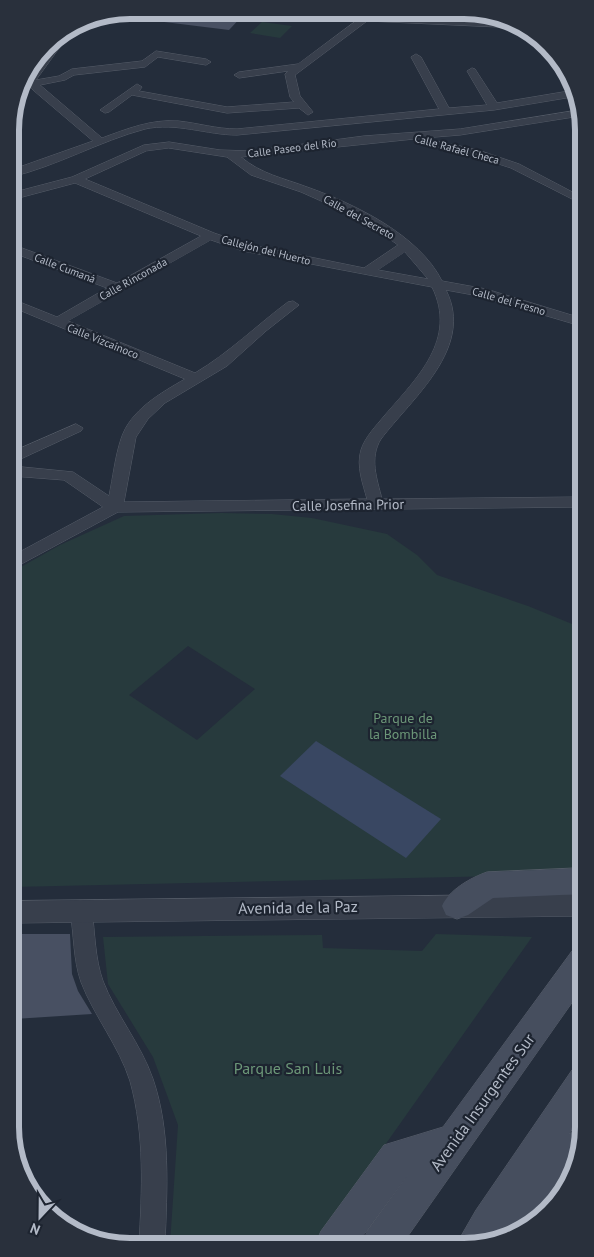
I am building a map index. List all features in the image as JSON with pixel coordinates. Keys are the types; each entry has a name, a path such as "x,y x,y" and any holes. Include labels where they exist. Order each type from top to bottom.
{"main road":[{"path":"457,906 487,885 575,880"},
{"name":"Avenida Insurgentes Sur","path":"385,1238 575,974"},
{"path":"483,1233 575,1095"},
{"path":"338,1238 397,1158 453,1142"},
{"path":"483,1233 544,1202 568,1166"}],"street":[{"path":"294,127 297,103 290,74 363,19"},
{"path":"383,19 500,25"},
{"path":"38,68 51,51"},
{"path":"30,81 62,78 72,72 150,65 156,54 206,62"},
{"path":"416,57 446,112"},
{"path":"239,75 300,66"},
{"path":"472,71 494,107"},
{"path":"30,82 98,142"},
{"path":"105,110 133,89 221,110 297,103"},
{"name":"Calle Paseo del Río","path":"19,171 144,126 162,124 216,132 294,127 494,107 569,94"},
{"path":"297,103 317,125"},
{"name":"Calle Paseo del Río","path":"19,195 76,178 144,148 155,146 169,145 231,154 251,154 364,139 460,132 574,114"},
{"name":"Calle Rafaél Checa","path":"392,118 407,135 422,142 474,152 515,166 575,197"},
{"name":"Calle del Secreto","path":"231,154 254,173 338,203 407,245 427,266 437,283 448,321 446,338 427,373 374,438 366,455 368,474 376,504"},
{"name":"Callejón del Huerto","path":"76,178 210,236 243,247 367,272 437,283"},
{"name":"Calle Rinconada","path":"57,322 210,236"},
{"path":"367,272 407,245"},
{"name":"Calle Cumaná","path":"19,251 118,288"},
{"name":"Calle del Fresno","path":"437,283 481,292 575,320"},
{"path":"115,507 129,437 143,416 160,400 222,363 261,328 293,305"},
{"name":"Calle Vizcainoco","path":"19,307 195,378"},
{"path":"19,455 76,428"},
{"path":"19,472 68,475 115,507"},
{"name":"Calle Josefina Prior","path":"115,507 575,502"},
{"path":"19,559 115,507"},
{"name":"Avenida de la Paz","path":"19,912 575,905"},
{"path":"82,910 91,978 101,1002 128,1049 141,1079 149,1111 155,1148 152,1238"}],"green space":[{"path":"262,22 292,26 280,38 250,33"},
{"name":"Parque de la Bombilla","path":"221,513 272,514 312,518 387,534 417,555 437,575 528,606 575,625 575,874 19,887 19,568 60,545 124,516","holes":["188,646 255,689 197,740 129,695"]},
{"name":"Parque San Luis","path":"436,934 532,937 319,1238 170,1238 178,1125 153,1057 108,984 103,937 322,935 323,948 422,951"}],"water":[{"path":"316,741 441,819 406,858 280,776"}],"building":[{"path":"148,19 239,19 229,30"},
{"path":"19,934 70,934 72,974 78,991 92,1014 19,1019"}]}
